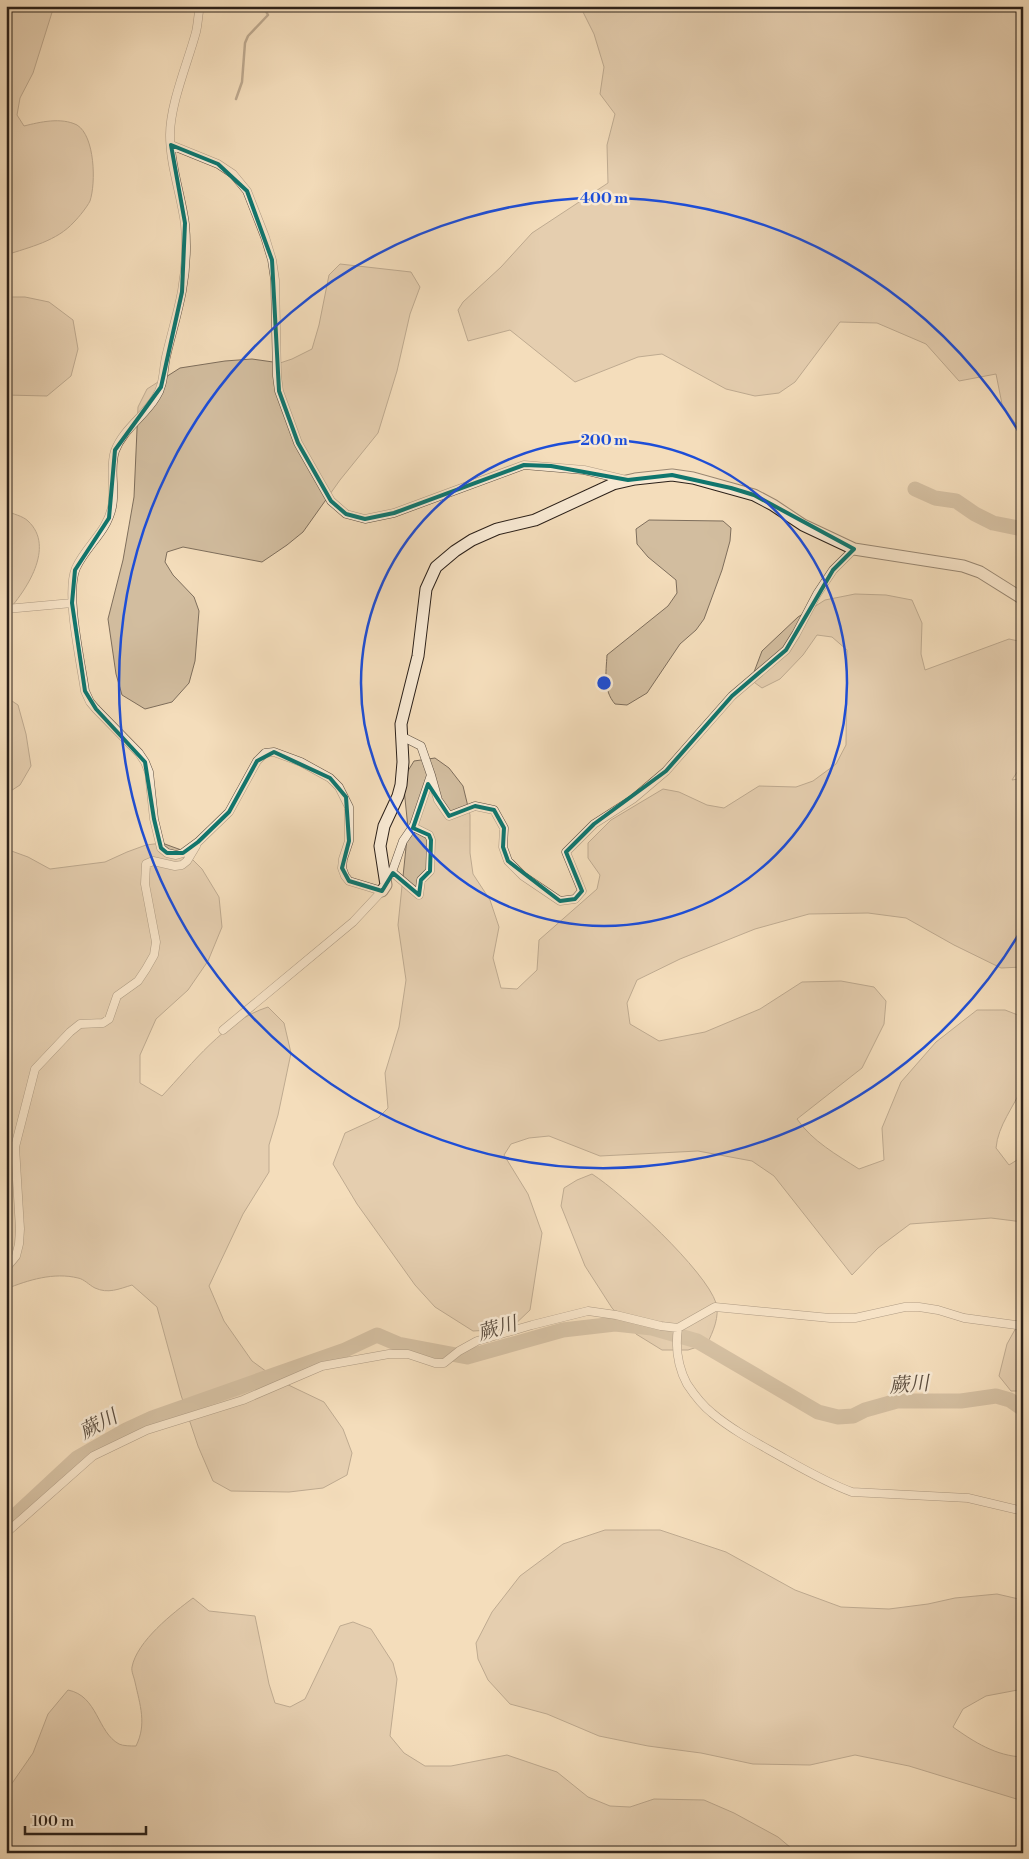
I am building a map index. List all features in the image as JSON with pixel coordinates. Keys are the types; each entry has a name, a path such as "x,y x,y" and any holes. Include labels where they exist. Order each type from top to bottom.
{"street":[{"path":"200,6 197,30 176,100 170,134 173,166 185,223 186,252 182,292 161,387 155,399 126,432 116,450 112,465 113,505 109,518 75,570 72,604 85,691 90,702 139,753 145,762 149,772 154,818 161,848 167,853 176,855 183,853 198,842 228,812 257,760 265,753 280,753 330,778 339,787 346,798 350,814 349,841 342,868 345,876 349,881 382,891"},
{"path":"171,145 218,164 233,174 247,191 265,237 273,267 275,280 276,376 279,391 298,443 331,501 346,514 365,519 394,513 524,465 584,470 628,480"},
{"path":"412,827 429,835 431,840 430,871 421,880 419,895 389,874 381,859 380,846 384,826 401,785 403,762 401,724 418,656 426,589 436,567 455,550 486,533 535,520 613,484 628,480 672,475 693,478 731,488 754,495 803,525 854,549 963,566 980,572 1023,599"},
{"path":"401,736 421,746 438,800 449,816 475,806 494,810 504,828 503,847 508,861 523,876 560,901 575,899 582,891 566,852 594,824 633,799 666,771 732,696 786,650 817,594 833,570 854,549"},
{"path":"6,609 72,604"},
{"path":"223,1030 353,922 382,891 403,841 412,827 430,775"},
{"path":"6,1268 16,1256 19,1244 20,1219 15,1147 35,1069 80,1024 102,1023 109,1019 117,996 138,981 154,955 156,942 145,884 146,864 153,861 176,866 182,865 198,842"},
{"path":"6,1532 86,1462 105,1449 147,1430 242,1400 322,1366 389,1354 408,1354 436,1363 444,1363 459,1351 477,1341 588,1311 678,1328 716,1307 830,1318 855,1318 905,1307 919,1307 938,1310 964,1318 1023,1326"},
{"path":"678,1328 675,1345 677,1360 687,1384 711,1412 757,1442 839,1487 852,1492 968,1498 1023,1512"}],"highlighted area":[{"path":"171,145 218,164 247,191 272,260 279,391 298,443 331,501 346,514 365,519 394,513 524,465 551,466 628,480 672,475 731,488 754,495 854,549 833,570 786,650 732,696 666,771 594,824 566,852 582,891 575,899 560,901 508,861 503,847 504,828 494,810 475,806 449,816 428,784 413,828 429,835 431,840 430,871 421,880 419,895 393,873 382,891 349,881 342,868 349,841 346,797 330,778 274,752 257,761 229,812 198,842 183,853 167,853 161,848 154,819 145,762 96,709 85,691 72,603 75,570 109,518 115,450 161,387 182,292 185,223"}],"shaded area":[{"path":"6,6 54,6 33,73 20,98 17,115 24,126 57,121 77,125 83,131 91,149 93,183 90,201 67,229 43,243 6,255"},
{"path":"580,6 1023,6 1023,424 1015,423 1002,404 996,374 959,381 926,344 877,323 840,322 795,382 779,393 755,396 726,389 662,354 638,357 575,382 510,330 468,341 458,310 463,302 501,267 532,233 608,183 607,145 615,114 600,94 604,67 594,34"},
{"path":"340,264 411,272 420,287 410,314 397,371 378,433 340,480 303,532 262,562 183,547 167,552 165,562 173,575 194,597 199,611 195,661 189,683 172,702 145,709 122,695 116,674 108,619 123,560 134,497 138,407 147,389 180,368 252,359 280,363 312,349 329,275"},
{"path":"6,297 25,297 49,302 73,320 78,349 71,376 47,396 6,395"},
{"path":"6,511 21,516 28,521 36,532 39,543 39,556 29,581 6,613"},
{"path":"649,520 723,521 731,528 730,541 722,570 704,619 696,630 680,644 647,693 627,705 615,704 607,687 607,655 668,606 677,593 676,580 648,557 637,544 636,529"},
{"path":"855,594 886,595 912,600 922,623 921,654 925,670 1009,639 1023,642 1023,763 1012,780 1023,778 1023,967 1001,968 954,945 906,918 868,913 809,914 755,929 680,959 637,980 627,1003 630,1024 659,1041 705,1032 760,1009 802,982 841,981 874,987 886,1001 884,1024 862,1068 797,1119 817,1141 859,1169 884,1160 882,1128 901,1082 936,1042 977,1010 1005,1010 1023,1017 1024,1064 1022,1087 1000,1132 996,1148 1009,1165 1023,1154 1023,1222 991,1218 910,1224 878,1248 852,1275 774,1176 752,1161 698,1151 600,1156 549,1136 529,1138 511,1144 504,1155 528,1194 542,1233 530,1310 510,1329 473,1331 435,1307 415,1285 357,1204 333,1164 345,1133 378,1118 388,1108 385,1073 399,1027 406,980 398,925 408,828 403,779 414,761 435,758 449,768 463,786 470,815 470,853 473,874 490,900 499,927 493,958 501,988 517,989 537,970 539,940 597,889 600,875 588,858 588,843 611,820 663,789 679,792 707,805 724,808 759,786 796,787 813,781 836,764 846,745 847,650 832,637 817,635 803,655 780,679 762,688 751,680 762,651 798,617 825,600"},
{"path":"6,697 18,705 26,734 31,766 20,785 6,794"},
{"path":"162,843 184,851 202,869 219,897 222,927 208,961 188,990 156,1019 140,1055 140,1083 162,1096 210,1044 237,1022 252,1013 268,1007 284,1023 291,1053 278,1115 269,1145 269,1172 243,1214 209,1286 224,1321 252,1361 278,1380 324,1402 343,1429 352,1453 347,1475 323,1488 289,1492 231,1491 213,1481 198,1446 181,1395 157,1307 132,1285 104,1291 80,1279 69,1276 50,1276 6,1289 6,849 28,857 50,869 105,862 146,845"},
{"path":"592,1174 623,1198 662,1234 697,1272 709,1289 716,1303 717,1313 714,1329 707,1344 688,1350 662,1350 636,1334 612,1308 585,1266 561,1206 564,1188"},
{"path":"1023,1315 1023,1391 1011,1391 999,1376 1007,1344"},
{"path":"605,1530 660,1530 726,1552 795,1590 841,1607 889,1609 955,1598 997,1594 1023,1600 1023,1689 986,1696 963,1709 953,1727 977,1743 995,1751 1023,1757 1023,1801 909,1766 855,1755 810,1765 753,1764 701,1753 648,1746 599,1736 547,1714 510,1704 488,1680 478,1659 476,1643 492,1612 520,1576 563,1544"},
{"path":"193,1598 209,1611 255,1616 269,1684 275,1703 290,1707 305,1699 340,1626 353,1622 371,1629 393,1663 397,1679 390,1736 404,1753 425,1766 451,1766 507,1755 557,1772 588,1797 610,1806 630,1807 654,1799 704,1800 734,1813 778,1837 797,1853 6,1853 6,1792 33,1753 48,1714 68,1690 86,1699 106,1731 119,1744 136,1746 142,1722 132,1670 135,1657 157,1628"}],"waterway":[{"path":"236,99 242,82 245,43 248,36 268,15 263,6"},
{"path":"915,489 935,498 956,501 993,523 1023,529"},
{"name":"蕨川","path":"6,1524 77,1458 126,1430 152,1418 345,1350 377,1335 398,1344 467,1357 563,1330 615,1324 652,1328 697,1341 818,1412 838,1417 853,1416 865,1410 897,1401 961,1401 996,1396 1010,1400 1023,1409"}]}
